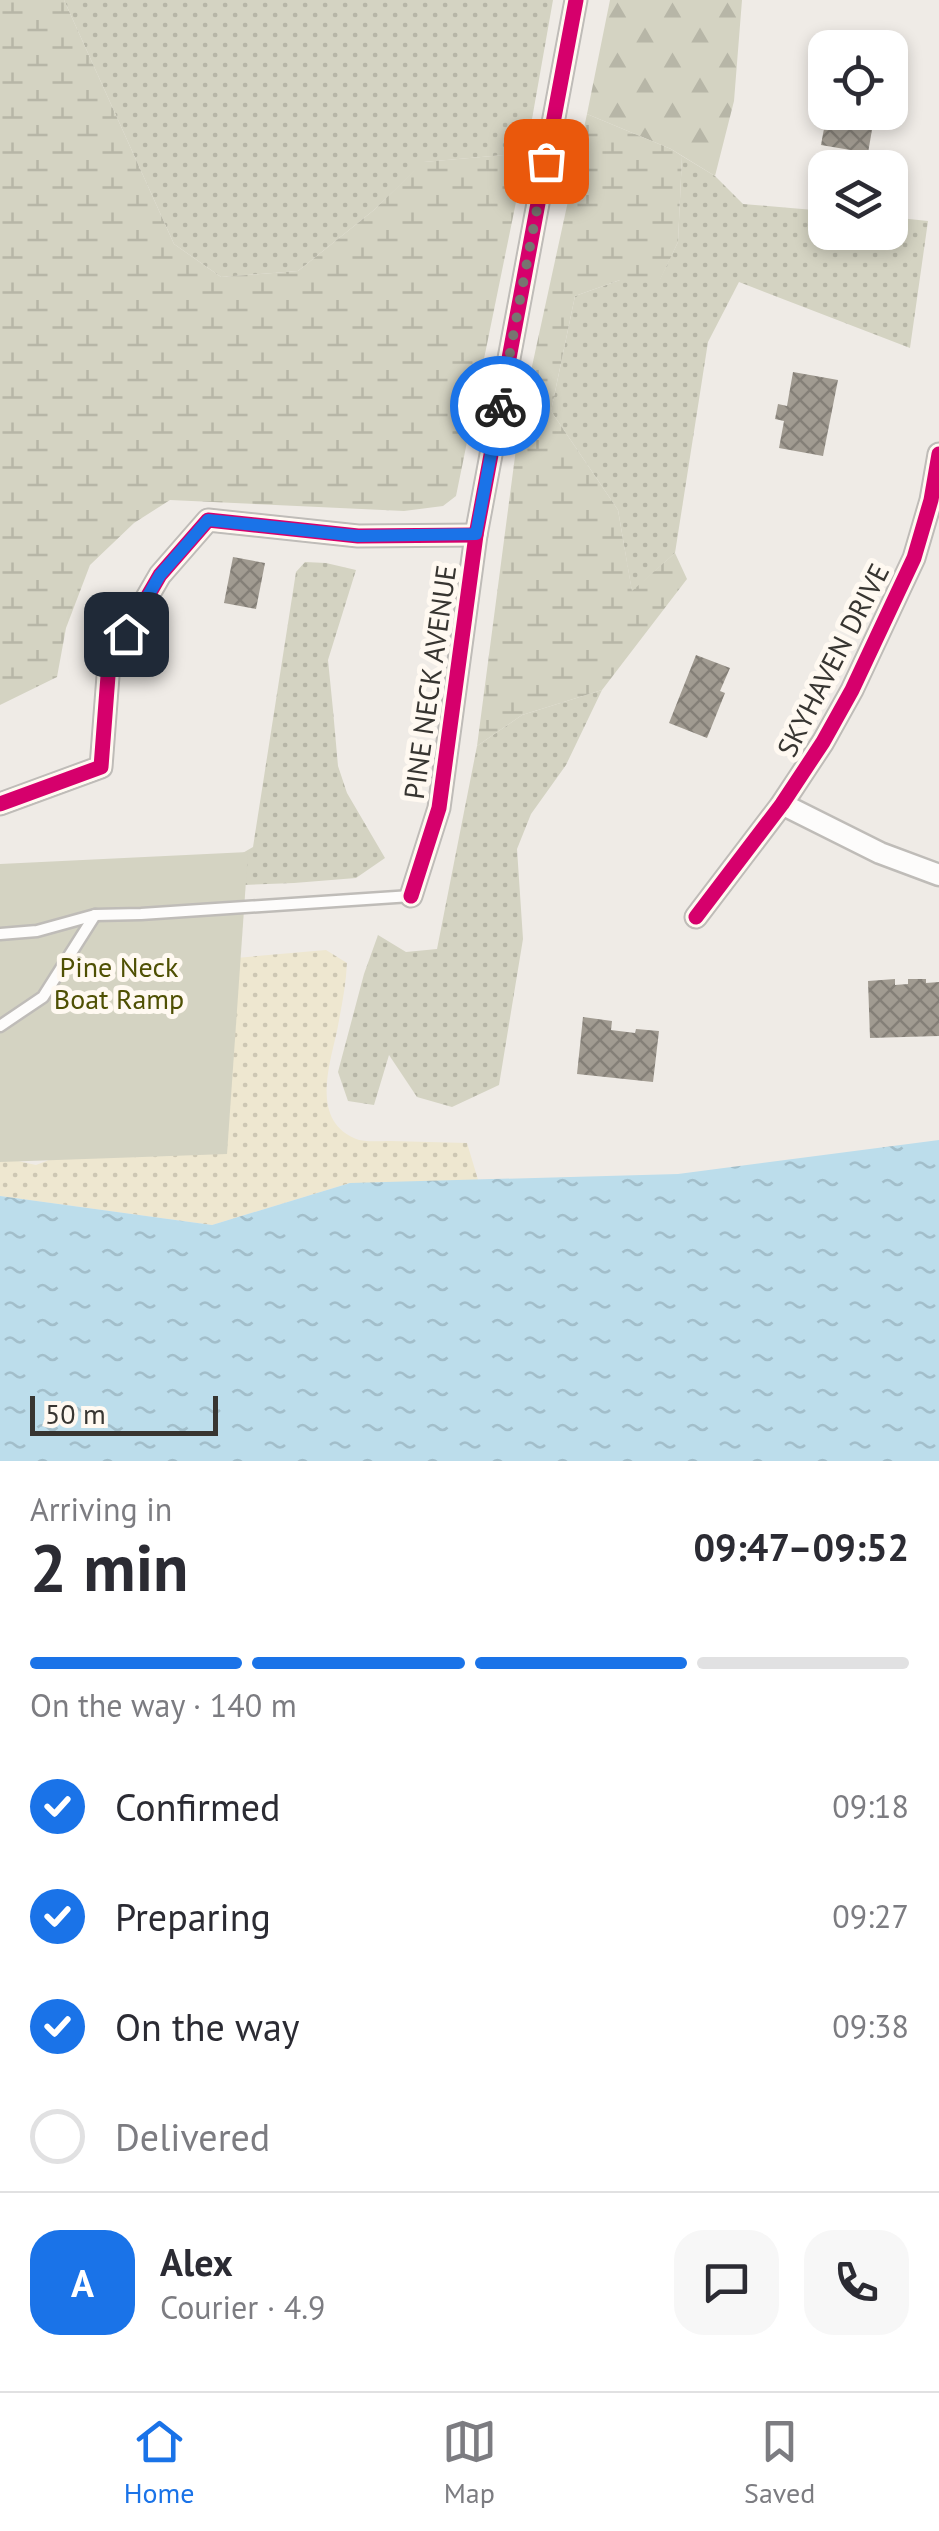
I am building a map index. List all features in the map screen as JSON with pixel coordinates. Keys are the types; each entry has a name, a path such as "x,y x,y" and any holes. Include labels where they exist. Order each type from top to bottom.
{"street":[{"name":"PINE NECK AVENUE","path":"410,896 439,808 476,534 576,0"},
{"name":"SKYHAVEN DRIVE","path":"696,918 782,804 824,742 852,690 914,558 939,454"},
{"path":"0,804 101,766 109,664 160,575 208,520 358,536 476,534"},
{"path":"782,804 880,852 939,875"}],"lane":[{"path":"0,934 38,931 95,914 410,896"},
{"path":"0,1026 43,997 95,914"}],"green space":[{"path":"0,0 64,0 174,244 221,277 298,271 374,210 423,162 526,153 456,496 443,506 404,511 170,500 134,523 90,565 66,628 57,677 0,705"},
{"path":"64,0 553,0 526,153 424,162 374,210 298,271 221,277 174,244"},
{"path":"610,0 742,0 734,101 715,176 671,149 587,114"},
{"path":"587,114 682,156 678,242 660,280 620,280 575,296 551,411 618,510 632,591 675,553 687,579 602,690 522,715 477,746 519,426"},
{"path":"682,156 715,176 743,204 808,210 808,250 908,250 908,219 928,221 910,348 739,282 708,342 675,553 632,592 618,510 551,411 575,296 620,280 660,279 678,242"},
{"path":"305,562 356,570 328,660 338,766 347,793 385,858 356,878 92,891 0,872 222,865 253,847 296,572"},
{"path":"602,690 566,765 531,814 517,849 523,939 499,1085 452,1107 417,1097 389,1055 374,1105 348,1101 338,1072 378,935 406,952 437,949 477,746 522,715"},
{"name":"Pine Neck Boat Ramp","path":"248,852 227,1154 0,1162 0,864"}],"sand":[{"path":"326,950 347,963 328,1077 328,1108 334,1121 344,1132 363,1141 467,1143 479,1183 350,1183 212,1225 0,1196 0,1157 36,1165 75,1150 213,960"}],"water":[{"path":"939,1140 939,1461 0,1461 0,1196 212,1225 350,1183 678,1174"}],"building":[{"path":"824,130 872,130 869,150 821,145"},
{"path":"793,372 838,380 823,456 779,448 784,421 775,419 778,404 787,406"},
{"path":"233,557 265,563 256,609 224,603"},
{"path":"696,655 730,668 720,691 725,693 707,738 669,723"},
{"path":"895,979 895,985 908,984 908,979 939,982 939,1036 870,1038 868,981"},
{"path":"583,1017 612,1021 611,1030 659,1031 653,1082 577,1074"}],"cycle path":[{"path":"411,896 439,808 476,535 576,0"},
{"path":"696,917 782,804 852,690 914,558 939,454"},
{"path":"0,804 101,767 109,663 160,575 208,520 358,536 476,535"}],"way so far":[{"path":"500,406 546,161"}],"route":[{"path":"126,634 160,575 208,520 358,536 476,534 500,406"}]}
